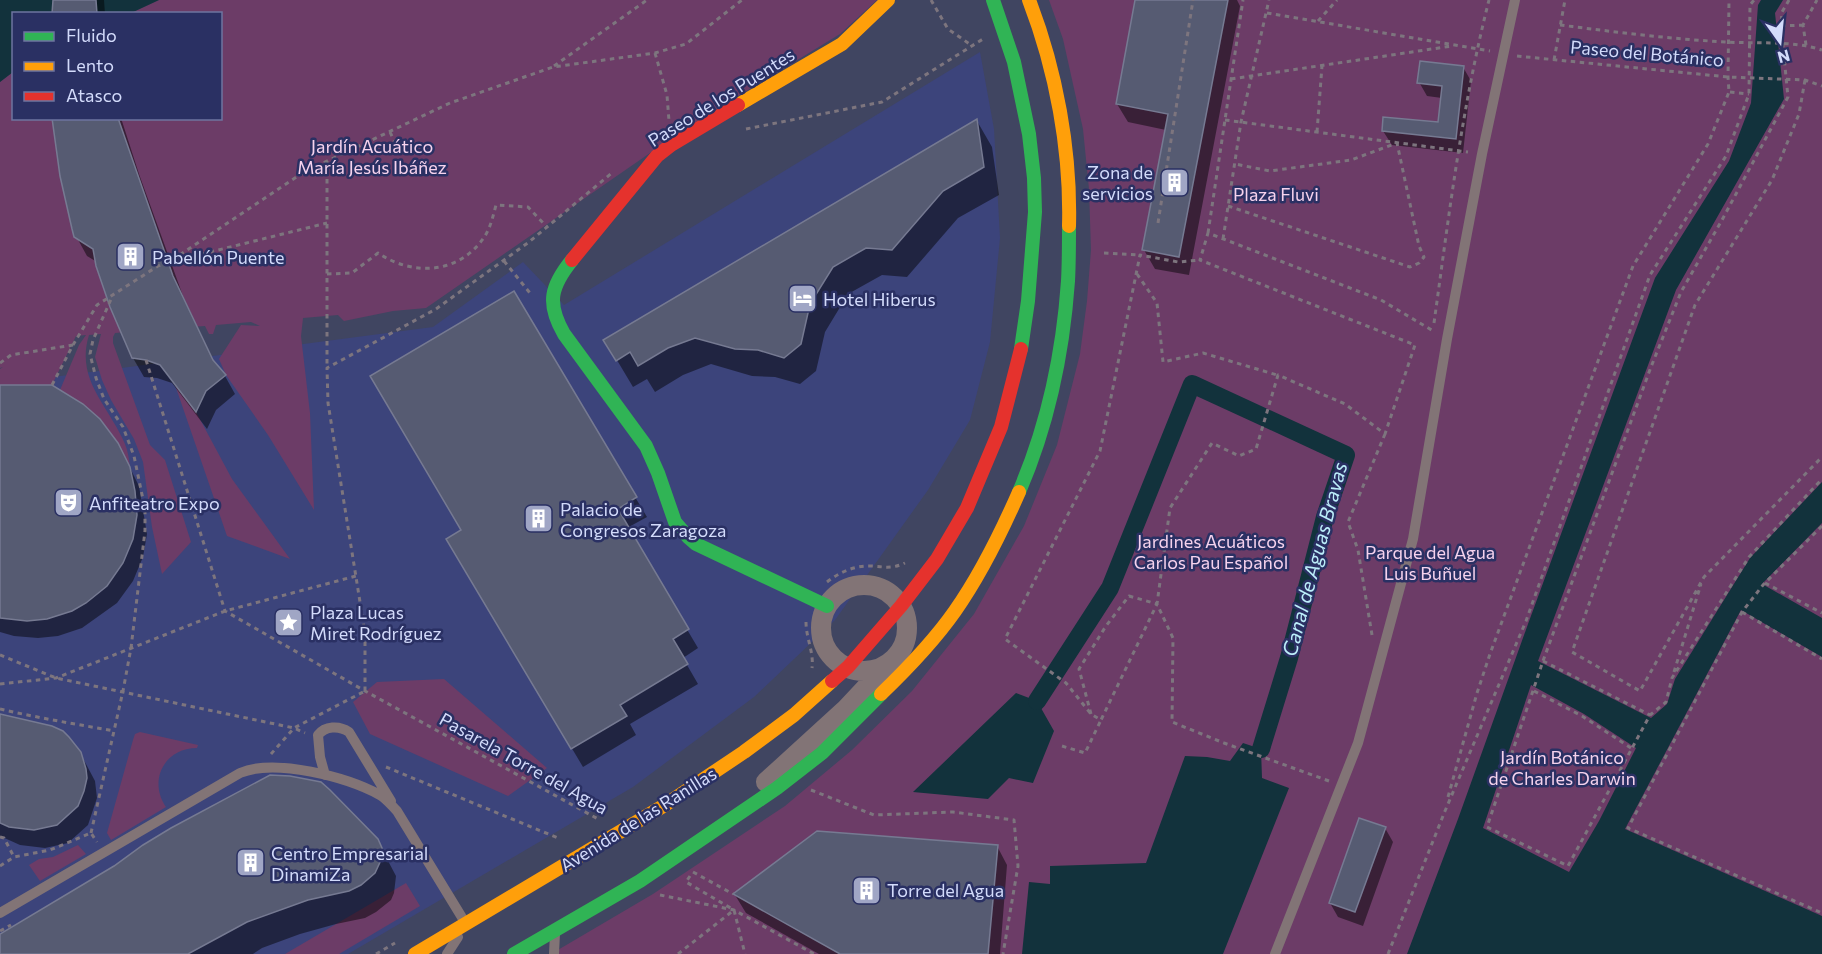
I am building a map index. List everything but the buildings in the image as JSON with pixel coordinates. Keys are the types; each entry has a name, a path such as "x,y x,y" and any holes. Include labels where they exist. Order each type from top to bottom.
{"main road":[{"name":"Paseo de los Puentes","path":"820,603 696,544 675,522 646,446 554,317 552,291 559,276 657,156 842,44 888,0"},
{"name":"Avenida de las Ranillas","path":"415,954 665,806 744,753 794,715 871,667 902,606 936,559 967,508 1001,428 1022,345 1035,235 1034,178 1020,87 993,0"},
{"name":"Avenida de las Ranillas","path":"514,954 641,880 770,793 822,753 913,663 964,598 1002,530 1022,487 1048,405 1058,362 1071,254 1070,192 1054,80 1045,45 1029,0"}],"street":[{"path":"871,667 832,657 821,629 823,617 820,603 859,585 881,588 902,606"},
{"name":"Avenida de las Ranillas","path":"729,821 749,798 845,710 871,667 899,652 907,623 902,606"},
{"name":"Avenida de las Ranillas","path":"871,667 895,671 913,663"}],"lane":[{"path":"1275,954 1358,742 1413,539 1447,339 1482,154 1515,0"},
{"path":"325,775 317,738 319,732 340,727 345,729 365,758 466,924 447,954"},
{"path":"0,913 247,770 280,767 325,775 383,796 397,811"},
{"path":"554,954 555,930"}],"path":[{"path":"553,68 646,0"},
{"path":"52,385 97,305 158,266 175,258 304,172 450,103 553,68 655,53 686,44 742,0"},
{"path":"931,0 948,29 972,45"},
{"path":"1158,223 1193,0"},
{"path":"1200,260 1208,233 1243,0"},
{"path":"1223,239 1241,122 1269,0"},
{"path":"1317,21 1336,0"},
{"path":"1433,331 1458,151 1476,49 1488,0"},
{"path":"1554,60 1565,0"},
{"path":"1445,811 1490,654 1633,266 1708,144 1729,92 1729,0"},
{"path":"1388,954 1445,811 1526,621 1650,275 1726,156 1749,94 1750,5 1754,0"},
{"path":"1704,577 1666,702 1650,715 1568,866 1487,827 1543,661 1651,367 1681,292 1788,97 1781,26 1782,12 1789,0"},
{"path":"1806,45 1803,25 1817,0"},
{"name":"Paseo del Botánico","path":"1267,13 1504,54 1728,77 1805,80 1822,86"},
{"name":"Paseo del Botánico","path":"1560,25 1665,38 1806,45 1822,50"},
{"path":"1781,26 1803,25"},
{"path":"745,129 882,102 987,37"},
{"path":"1231,79 1457,46"},
{"path":"655,53 667,95 670,127"},
{"path":"1317,132 1322,66"},
{"path":"1805,80 1799,114 1772,180 1695,305 1572,652 1640,691 1704,577 1822,457"},
{"path":"1729,92 1749,94"},
{"path":"1225,120 1482,154"},
{"path":"390,132 398,149"},
{"path":"1235,164 1270,171 1351,160 1397,143"},
{"path":"1228,206 1410,267 1419,263 1424,257 1419,246 1397,143"},
{"path":"294,728 365,691 365,633 328,403 327,161"},
{"path":"327,368 436,309 516,253 618,168"},
{"path":"327,274 352,273 378,253 392,263 414,268 431,269 452,264 470,253 485,236 492,223 496,205 528,207 547,227"},
{"path":"158,266 327,223"},
{"path":"1208,233 1381,300 1447,339"},
{"path":"1104,253 1140,255 1178,262 1200,260 1415,345 1385,434 1348,522 1358,550 1372,637"},
{"path":"1101,720 1091,714 1066,683 1005,639 1100,451 1140,255"},
{"path":"1137,274 1157,303 1163,362 1203,353 1278,375 1345,404 1385,434"},
{"path":"104,853 91,833 131,648 146,509 134,456 123,427 104,399 90,354 93,340 113,295"},
{"path":"0,363 11,355 73,345"},
{"path":"146,360 225,611"},
{"path":"1062,746 1085,753 1156,604 1170,508 1198,461 1212,443 1239,456 1257,449 1278,375"},
{"path":"1672,678 1749,557 1822,479"},
{"path":"1822,526 1764,584 1742,612 1628,828 1822,913"},
{"path":"808,676 813,662 806,624 820,603 825,584 845,571 863,566 892,568 909,561"},
{"path":"0,684 56,678 225,611 356,576"},
{"path":"1764,584 1822,613"},
{"path":"1091,714 1079,669 1106,626 1129,597 1156,604 1173,638 1172,722 1341,786"},
{"name":"Pasarela Torre del Agua","path":"225,611 599,820"},
{"path":"1742,612 1822,659"},
{"path":"0,655 56,678 294,728 317,738"},
{"path":"1543,661 1650,715"},
{"path":"1534,691 1582,716 1632,748"},
{"path":"0,709 114,731"},
{"path":"365,758 558,838"},
{"path":"806,788 874,814 953,812 1014,820 1018,866 1003,954"},
{"path":"0,866 14,857 50,850 91,833"},
{"path":"0,837 4,838 14,857"},
{"path":"693,872 733,894"},
{"path":"686,882 814,954"},
{"path":"653,894 734,910"},
{"path":"678,954 734,910"},
{"path":"734,910 745,954"},
{"path":"376,954 396,942"}],"shaded area":[{"path":"0,0 159,0 133,12 12,12 12,73 0,82"},
{"path":"1761,0 1783,0 1775,13 1784,99 1676,290 1538,661 1651,718 1667,704 1675,679 1750,558 1822,482 1822,523 1762,584 1822,618 1822,657 1741,610 1625,829 1822,916 1822,954 1407,954 1655,278 1729,161 1751,103 1758,5","holes":["1531,685 1584,714 1636,748 1599,821 1569,872 1483,828"]},
{"path":"980,52 994,129 1000,238 990,342 970,420 928,490 835,620 754,697 633,787 348,954 0,954 0,384 433,327 523,262 564,305"},
{"path":"1016,693 1037,701 1054,731 1033,783 1009,778 988,799 913,792"},
{"path":"1243,743 1261,749 1262,778 1289,788 1223,954 1022,954 1029,882 1050,884 1050,866 1146,863 1185,756 1230,761"}],"green space":[{"name":"Jardín Acuático María Jesús Ibáñez","path":"159,0 877,0 840,34 689,126 426,308 393,311 344,321 338,315 303,318 301,336 310,413 314,510 268,435 226,375 219,359 241,325 260,326 251,322 216,325 213,334 209,334 205,326 115,333 113,343 150,445 165,460 191,542 162,574 152,527 143,462 134,439 111,400 95,357 101,334 89,335 86,366 96,392 125,444 130,467 116,441 102,422 84,406 60,390 79,345 86,335 76,336 52,385 0,385 0,369 3,367 0,368 0,82 12,73 12,120 222,120 222,12 133,12"},
{"name":"Parque del Agua Luis Buñuel","path":"1049,0 1822,0 1822,954 551,954 653,894 785,806 852,750 912,691 974,614 1024,526 1057,445 1080,354 1091,250 1089,189 1083,129 1063,39"},
{"path":"174,382 195,410 232,479 290,559 227,536"},
{"path":"444,679 547,768 508,796 370,734 353,702 377,682"},
{"path":"140,732 198,745 197,748 185,749 176,754 162,768 159,787 166,807 111,840 107,833 133,740 135,734"},
{"path":"78,845 86,854 40,881 29,865 39,859 53,857"},
{"path":"406,883 420,906 339,954 285,954"}],"waterway":[{"name":"Canal de Aguas Bravas","path":"1037,701 1110,588 1192,384 1346,455 1325,517 1289,658 1261,749"}],"traffic: fast":[{"path":"993,0 1014,62 1029,134 1034,178 1035,212 1028,301 1021,349"},
{"path":"1019,492 1038,442 1058,362 1066,308 1069,226"},
{"path":"572,260 559,278 553,295 558,323 646,446 675,522 696,544 827,606"},
{"path":"514,954 640,881 777,788 822,753 881,694"}],"traffic: slow":[{"path":"738,105 842,44 888,0"},
{"path":"1029,0 1047,54 1060,111 1067,168 1069,226"},
{"path":"881,694 920,654 955,611 990,553 1019,492"},
{"path":"415,954 665,805 794,715 832,681"}],"traffic: jam":[{"path":"572,260 657,156 671,145 738,105"},
{"path":"832,681 848,667 901,606 937,559 967,508 1001,427 1021,349"}],"place":[{"name":"Zona de servicios","path":"1174,182"},
{"name":"Pabellón Puente","path":"131,257"},
{"name":"Hotel Hiberus","path":"802,299"},
{"name":"Anfiteatro Expo","path":"68,503"},
{"name":"Palacio de Congresos Zaragoza","path":"539,519"},
{"name":"Plaza Lucas Miret Rodríguez","path":"289,622"},
{"name":"Centro Empresarial DinamiZa","path":"250,863"},
{"name":"Torre del Agua","path":"866,890"}],"park label":[{"name":"Plaza Fluvi","path":"1276,194"},
{"name":"Jardines Acuáticos Carlos Pau Español","path":"1211,551"},
{"name":"Jardín Botánico de Charles Darwin","path":"1562,768"}]}
